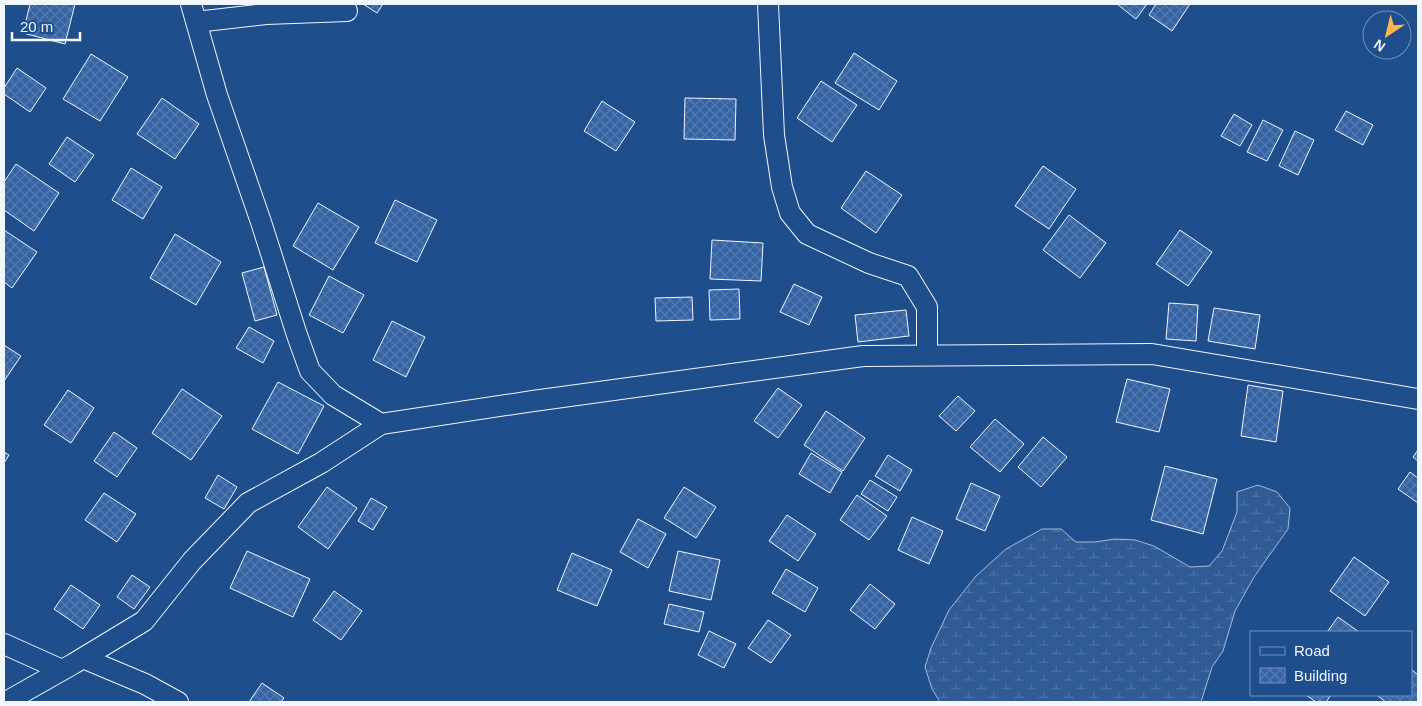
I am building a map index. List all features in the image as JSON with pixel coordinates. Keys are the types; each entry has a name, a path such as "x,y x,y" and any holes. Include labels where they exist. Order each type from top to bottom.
{"street":[{"path":"768,4 774,135 782,187 790,213 807,234 869,263 908,276 927,307 927,355"},
{"path":"347,11 266,14 194,13 217,95 310,371 332,395 381,424"},
{"path":"6,702 144,621 192,561 248,503 321,463 381,424 533,401 863,356 1152,354 1418,399"},
{"path":"4,644 62,670"},
{"path":"82,658 144,684 178,702"}],"green space":[{"path":"1258,485 1277,492 1290,508 1288,529 1254,577 1235,611 1223,651 1212,667 1201,702 940,702 932,689 925,667 931,648 949,610 976,576 1006,549 1042,529 1061,529 1076,542 1115,539 1135,540 1154,546 1190,567 1209,566 1222,551 1237,512 1237,492"}],"building":[{"path":"30,4 75,4 65,44 23,33"},
{"path":"363,4 383,4 377,13"},
{"path":"1117,4 1147,4 1136,19"},
{"path":"1156,4 1190,4 1172,31 1149,15"},
{"path":"854,53 897,81 879,110 835,83"},
{"path":"91,54 128,77 100,121 63,99"},
{"path":"17,68 46,88 30,112 4,94 4,88"},
{"path":"821,81 857,105 832,142 797,118"},
{"path":"162,98 199,124 175,159 137,134"},
{"path":"685,98 736,99 735,140 684,139"},
{"path":"602,101 635,122 616,151 584,131"},
{"path":"1346,111 1373,125 1363,145 1335,130"},
{"path":"1234,114 1252,125 1240,146 1221,136"},
{"path":"1263,120 1283,130 1267,161 1247,152"},
{"path":"1295,131 1314,140 1298,175 1279,166"},
{"path":"67,137 94,155 75,182 49,164"},
{"path":"16,164 59,193 34,231 4,210 4,182"},
{"path":"1043,166 1076,189 1049,229 1015,206"},
{"path":"131,168 162,187 143,219 112,200"},
{"path":"866,171 902,195 876,233 841,208"},
{"path":"395,200 437,220 417,262 375,243"},
{"path":"318,203 359,227 333,270 293,246"},
{"path":"1069,215 1106,243 1080,278 1043,250"},
{"path":"4,230 37,252 12,288 4,282"},
{"path":"1180,230 1212,252 1188,286 1156,264"},
{"path":"175,234 221,262 196,305 150,278"},
{"path":"712,240 763,243 761,281 710,279"},
{"path":"264,267 277,315 255,321 242,273"},
{"path":"329,276 364,295 343,333 309,315"},
{"path":"794,284 822,297 809,325 780,312"},
{"path":"739,289 740,319 710,320 709,290"},
{"path":"692,297 693,320 656,321 655,298"},
{"path":"1169,303 1198,305 1196,341 1166,339"},
{"path":"1214,308 1260,315 1255,349 1208,341"},
{"path":"906,310 909,336 858,342 855,315"},
{"path":"392,321 425,337 406,377 373,360"},
{"path":"249,327 274,341 263,363 236,348"},
{"path":"4,345 21,356 4,381"},
{"path":"1127,379 1170,389 1159,432 1116,422"},
{"path":"278,382 324,406 298,454 252,429"},
{"path":"1248,385 1283,391 1276,442 1241,436"},
{"path":"778,388 802,405 778,438 754,421"},
{"path":"182,389 222,416 191,460 152,433"},
{"path":"68,390 94,408 71,443 44,425"},
{"path":"958,396 975,411 956,431 939,416"},
{"path":"826,411 865,438 843,471 804,445"},
{"path":"995,419 1024,444 1000,472 970,447"},
{"path":"114,432 137,448 117,477 94,461"},
{"path":"1043,437 1067,457 1041,487 1018,467"},
{"path":"1418,450 1418,461 1413,457"},
{"path":"4,452 9,455 4,463"},
{"path":"811,453 842,472 830,493 799,474"},
{"path":"888,455 912,470 900,491 875,476"},
{"path":"1165,466 1217,479 1203,534 1151,520"},
{"path":"1410,472 1418,478 1418,503 1398,489"},
{"path":"218,475 237,487 224,509 205,498"},
{"path":"870,480 897,497 888,511 861,494"},
{"path":"971,483 1000,496 985,531 956,519"},
{"path":"327,487 357,508 328,549 298,527"},
{"path":"684,487 716,507 696,538 664,518"},
{"path":"104,493 136,514 117,542 85,520"},
{"path":"857,495 887,516 869,540 840,520"},
{"path":"371,498 387,507 373,530 358,521"},
{"path":"787,515 816,534 798,561 769,541"},
{"path":"912,517 943,531 929,564 898,550"},
{"path":"638,519 666,534 648,568 620,552"},
{"path":"247,551 310,579 293,617 230,588"},
{"path":"678,551 720,560 711,600 669,591"},
{"path":"572,553 612,570 597,606 557,590"},
{"path":"1354,557 1389,582 1365,616 1330,591"},
{"path":"786,569 818,588 805,612 772,593"},
{"path":"132,575 150,587 134,609 117,597"},
{"path":"870,584 895,604 875,629 850,610"},
{"path":"71,585 100,605 83,629 54,609"},
{"path":"334,591 362,611 341,640 313,620"},
{"path":"669,604 704,612 699,632 664,624"},
{"path":"1338,617 1358,631 1328,631"},
{"path":"768,620 791,635 771,663 748,648"},
{"path":"709,631 736,644 724,668 698,655"},
{"path":"1412,670 1418,675 1418,702 1386,702 1378,696 1412,696"},
{"path":"262,683 284,698 281,702 249,702"},
{"path":"1307,696 1330,696 1326,702 1316,702"}]}
